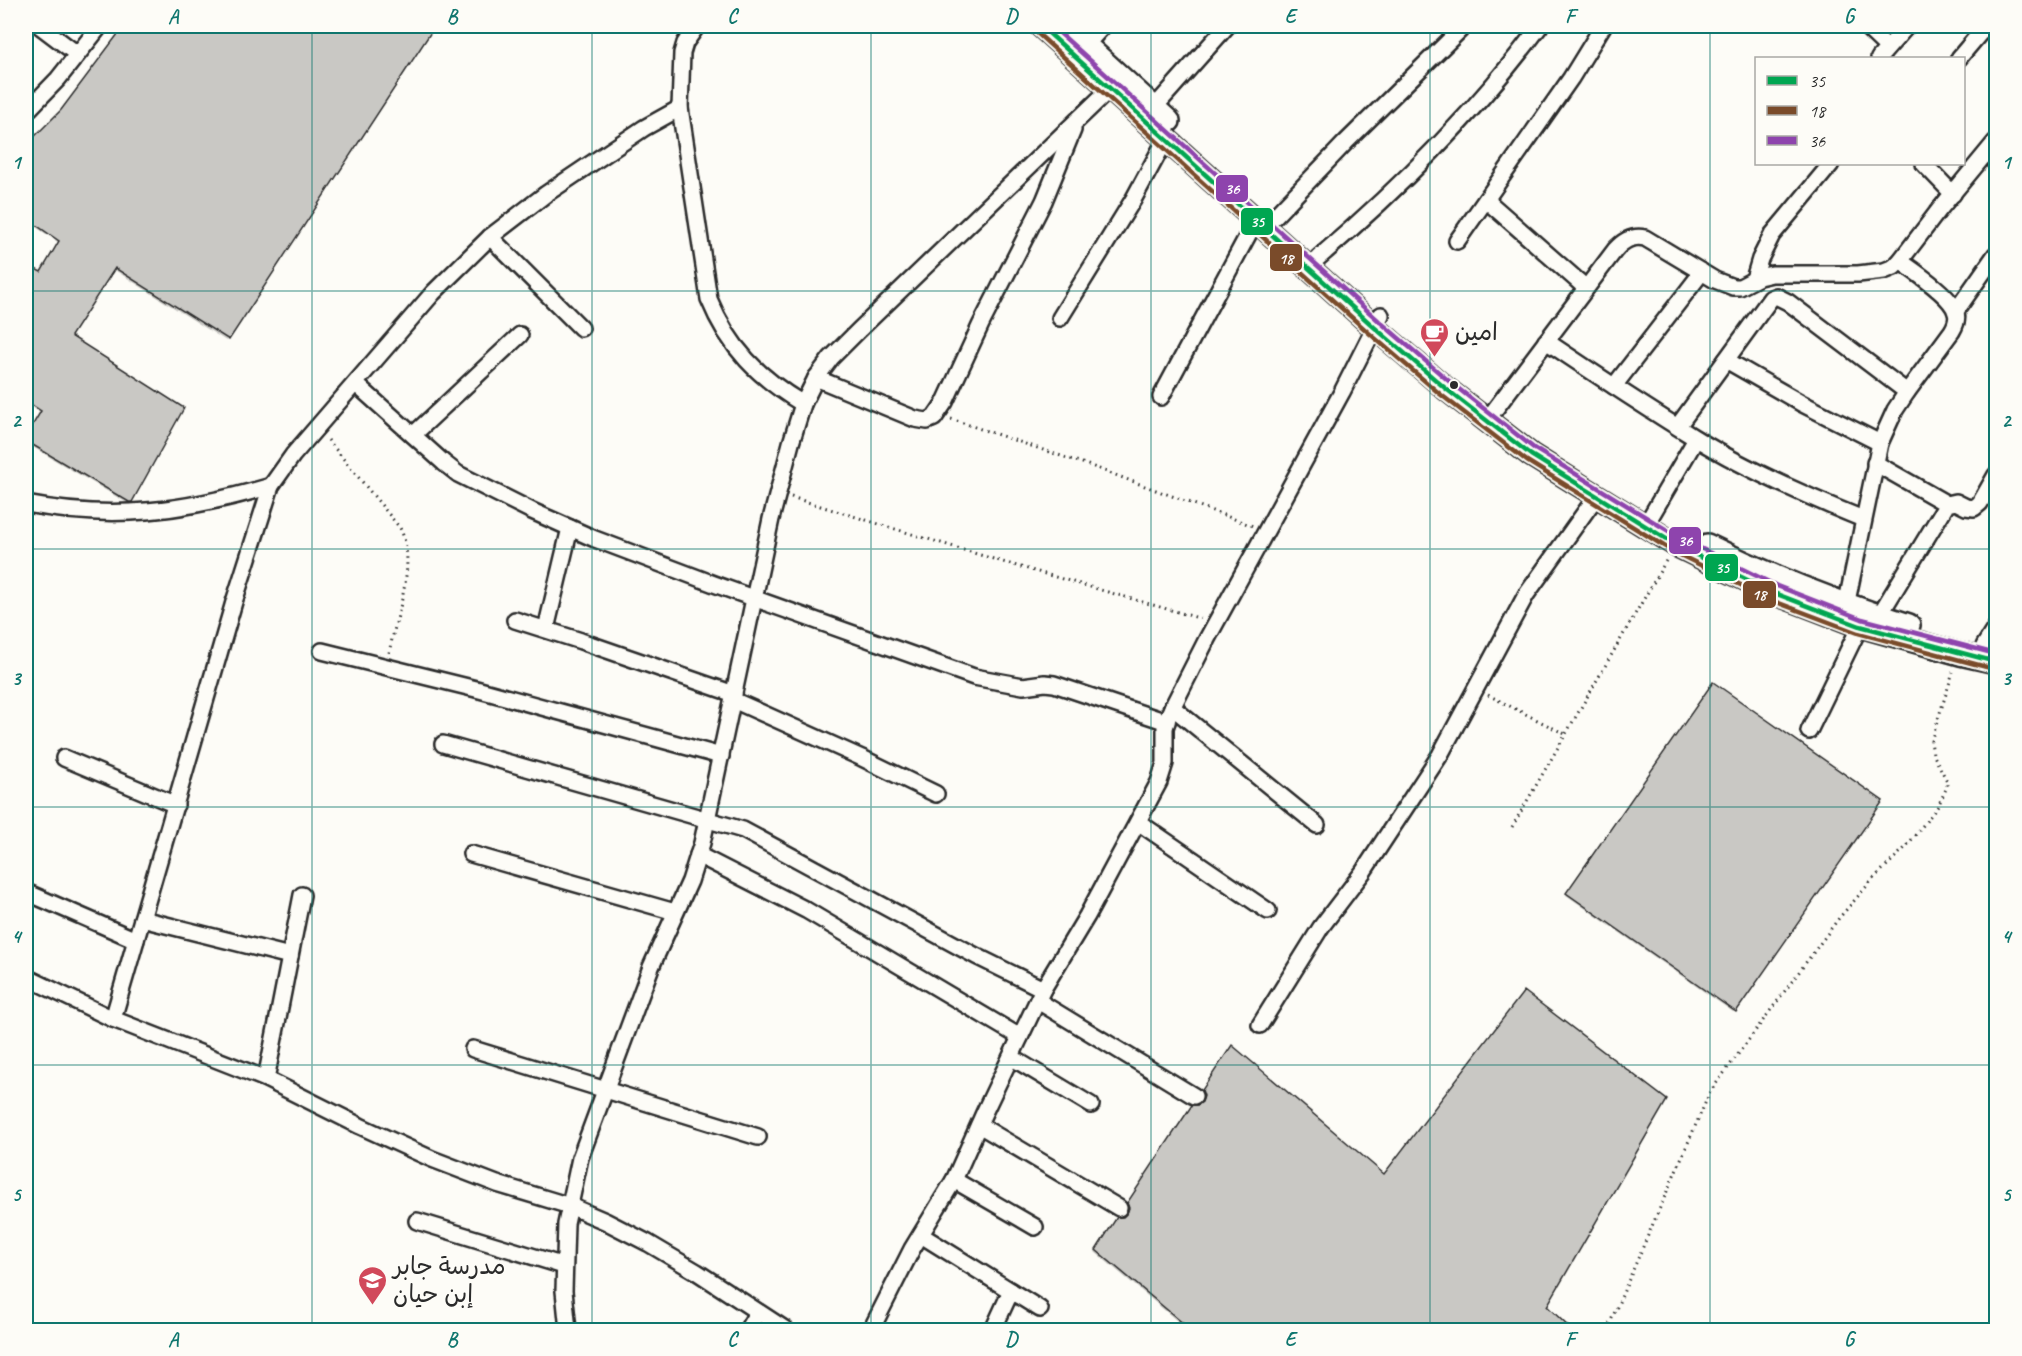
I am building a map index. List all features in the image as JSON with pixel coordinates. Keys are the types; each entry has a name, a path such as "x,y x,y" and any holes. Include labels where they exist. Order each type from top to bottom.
{"main road":[{"path":"1041,26 1116,83 1154,108 1265,219 1489,423 1531,455 1676,545 1763,588 1860,626 1960,654 1992,652"},
{"path":"1065,26 1086,45 1166,139 1265,219 1318,258 1378,321 1421,352 1493,411 1590,479 1651,516 1741,562 1846,606 1992,652"}],"street":[{"path":"40,26 76,54"},
{"path":"29,102 58,79 100,26"},
{"path":"697,26 685,43 682,53 680,108 709,298 718,322 748,362 777,388 803,404"},
{"path":"1086,45 1103,26"},
{"path":"1154,108 1227,26"},
{"path":"1161,397 1265,219 1464,26"},
{"path":"1318,258 1365,218 1441,144 1540,26"},
{"path":"1457,241 1571,78 1603,26"},
{"path":"1865,26 1883,53 1907,26"},
{"path":"1960,57 1986,26"},
{"path":"568,1330 564,1291 566,1224 580,1158 651,967 690,881 698,855 708,820 778,492 803,404 816,378 831,358 1116,83"},
{"path":"113,1019 234,602 271,486 318,427 433,293 490,237 574,175 644,128 680,108"},
{"path":"816,378 915,419 927,421 934,418 1044,201 1076,123"},
{"path":"1060,318 1133,200 1166,139"},
{"path":"1493,411 1622,242 1634,237 1645,238 1702,272 1733,287 1740,287 1754,279 1783,274 1873,273 1888,270 1900,261 1996,141"},
{"path":"1754,279 1760,259 1772,235 1830,165"},
{"path":"1925,165 1953,194"},
{"path":"1486,200 1586,288"},
{"path":"490,237 581,328"},
{"path":"1956,311 1996,254"},
{"path":"1846,606 1880,442 1895,410 1952,331 1957,317 1956,311 1946,298 1900,261"},
{"path":"1614,386 1702,272"},
{"path":"1678,426 1771,298 1778,296 1907,392"},
{"path":"871,1330 892,1286 954,1180 1040,995 1087,916 1159,782 1165,763 1167,722 1172,707 1378,321"},
{"path":"413,435 519,335"},
{"path":"1546,341 1696,439 1773,480 1863,519"},
{"path":"1726,360 1801,403 1880,442"},
{"path":"356,384 458,474 570,528 662,565 974,677 1023,686 1054,684 1167,722"},
{"path":"1651,516 1696,439"},
{"path":"1875,463 1947,504"},
{"path":"1879,616 1947,504 1956,501 1966,507 1974,508 1980,503 1996,475"},
{"path":"26,504 57,510 108,514 152,511 198,505 271,486"},
{"path":"1260,1025 1321,927 1363,872 1433,765 1526,595 1596,497"},
{"path":"546,629 570,528"},
{"path":"514,620 546,629 734,697 936,794"},
{"path":"1809,731 1860,626"},
{"path":"1992,652 1996,627"},
{"path":"322,651 610,724 721,756"},
{"path":"1172,707 1317,825"},
{"path":"443,744 734,827 753,835 976,956 1194,1096"},
{"path":"64,758 176,805"},
{"path":"1138,822 1268,911"},
{"path":"471,854 675,912"},
{"path":"698,855 806,910 1020,1037"},
{"path":"26,892 136,940"},
{"path":"266,1079 302,895"},
{"path":"142,919 290,956"},
{"path":"26,977 113,1019 266,1079 432,1159 497,1184 570,1206 605,1221 648,1244 786,1330"},
{"path":"473,1049 758,1137"},
{"path":"1011,1057 1091,1105"},
{"path":"979,1125 1119,1208"},
{"path":"954,1180 1035,1227"},
{"path":"417,1221 564,1266"},
{"path":"921,1235 1040,1309"},
{"path":"993,1330 1011,1291"},
{"path":"747,1330 757,1313"}],"path":[{"path":"938,414 1091,466 1266,531"},
{"path":"318,427 400,528 405,539 407,565 387,667"},
{"path":"778,492 1003,562 1216,623"},
{"path":"1512,827 1676,545"},
{"path":"1608,1330 1710,1092 1839,918 1874,878 1906,847 1938,806 1947,787 1947,781 1933,754 1931,741 1960,654"},
{"path":"1475,689 1565,734"}],"building":[{"path":"124,26 435,26 229,340 115,268 71,336 184,408 132,502 26,441 26,436 41,411 26,401 26,264 41,272 59,241 26,218 26,145 61,110"},
{"path":"1713,682 1883,801 1736,1012 1566,893"},
{"path":"1524,991 1667,1100 1547,1306 1572,1330 1191,1330 1096,1250 1117,1217 1123,1217 1127,1213 1129,1208 1127,1203 1192,1105 1202,1102 1204,1096 1202,1090 1232,1045 1384,1174"}],"transit line":[{"name":"35","path":"1041,26 1374,327 1445,388 1531,455 1676,545 1774,593 1860,626 1996,662"},
{"name":"36","path":"1052,26 1379,321 1450,382 1535,449 1680,538 1777,586 1862,619 1996,654"},
{"name":"18","path":"1036,32 1369,333 1440,394 1527,461 1672,551 1771,600 1858,633 1994,669"}],"place":[{"name":"امين","path":"1434,358"},
{"name":"مدرسة جابر إبن حيان","path":"372,1306"}]}
